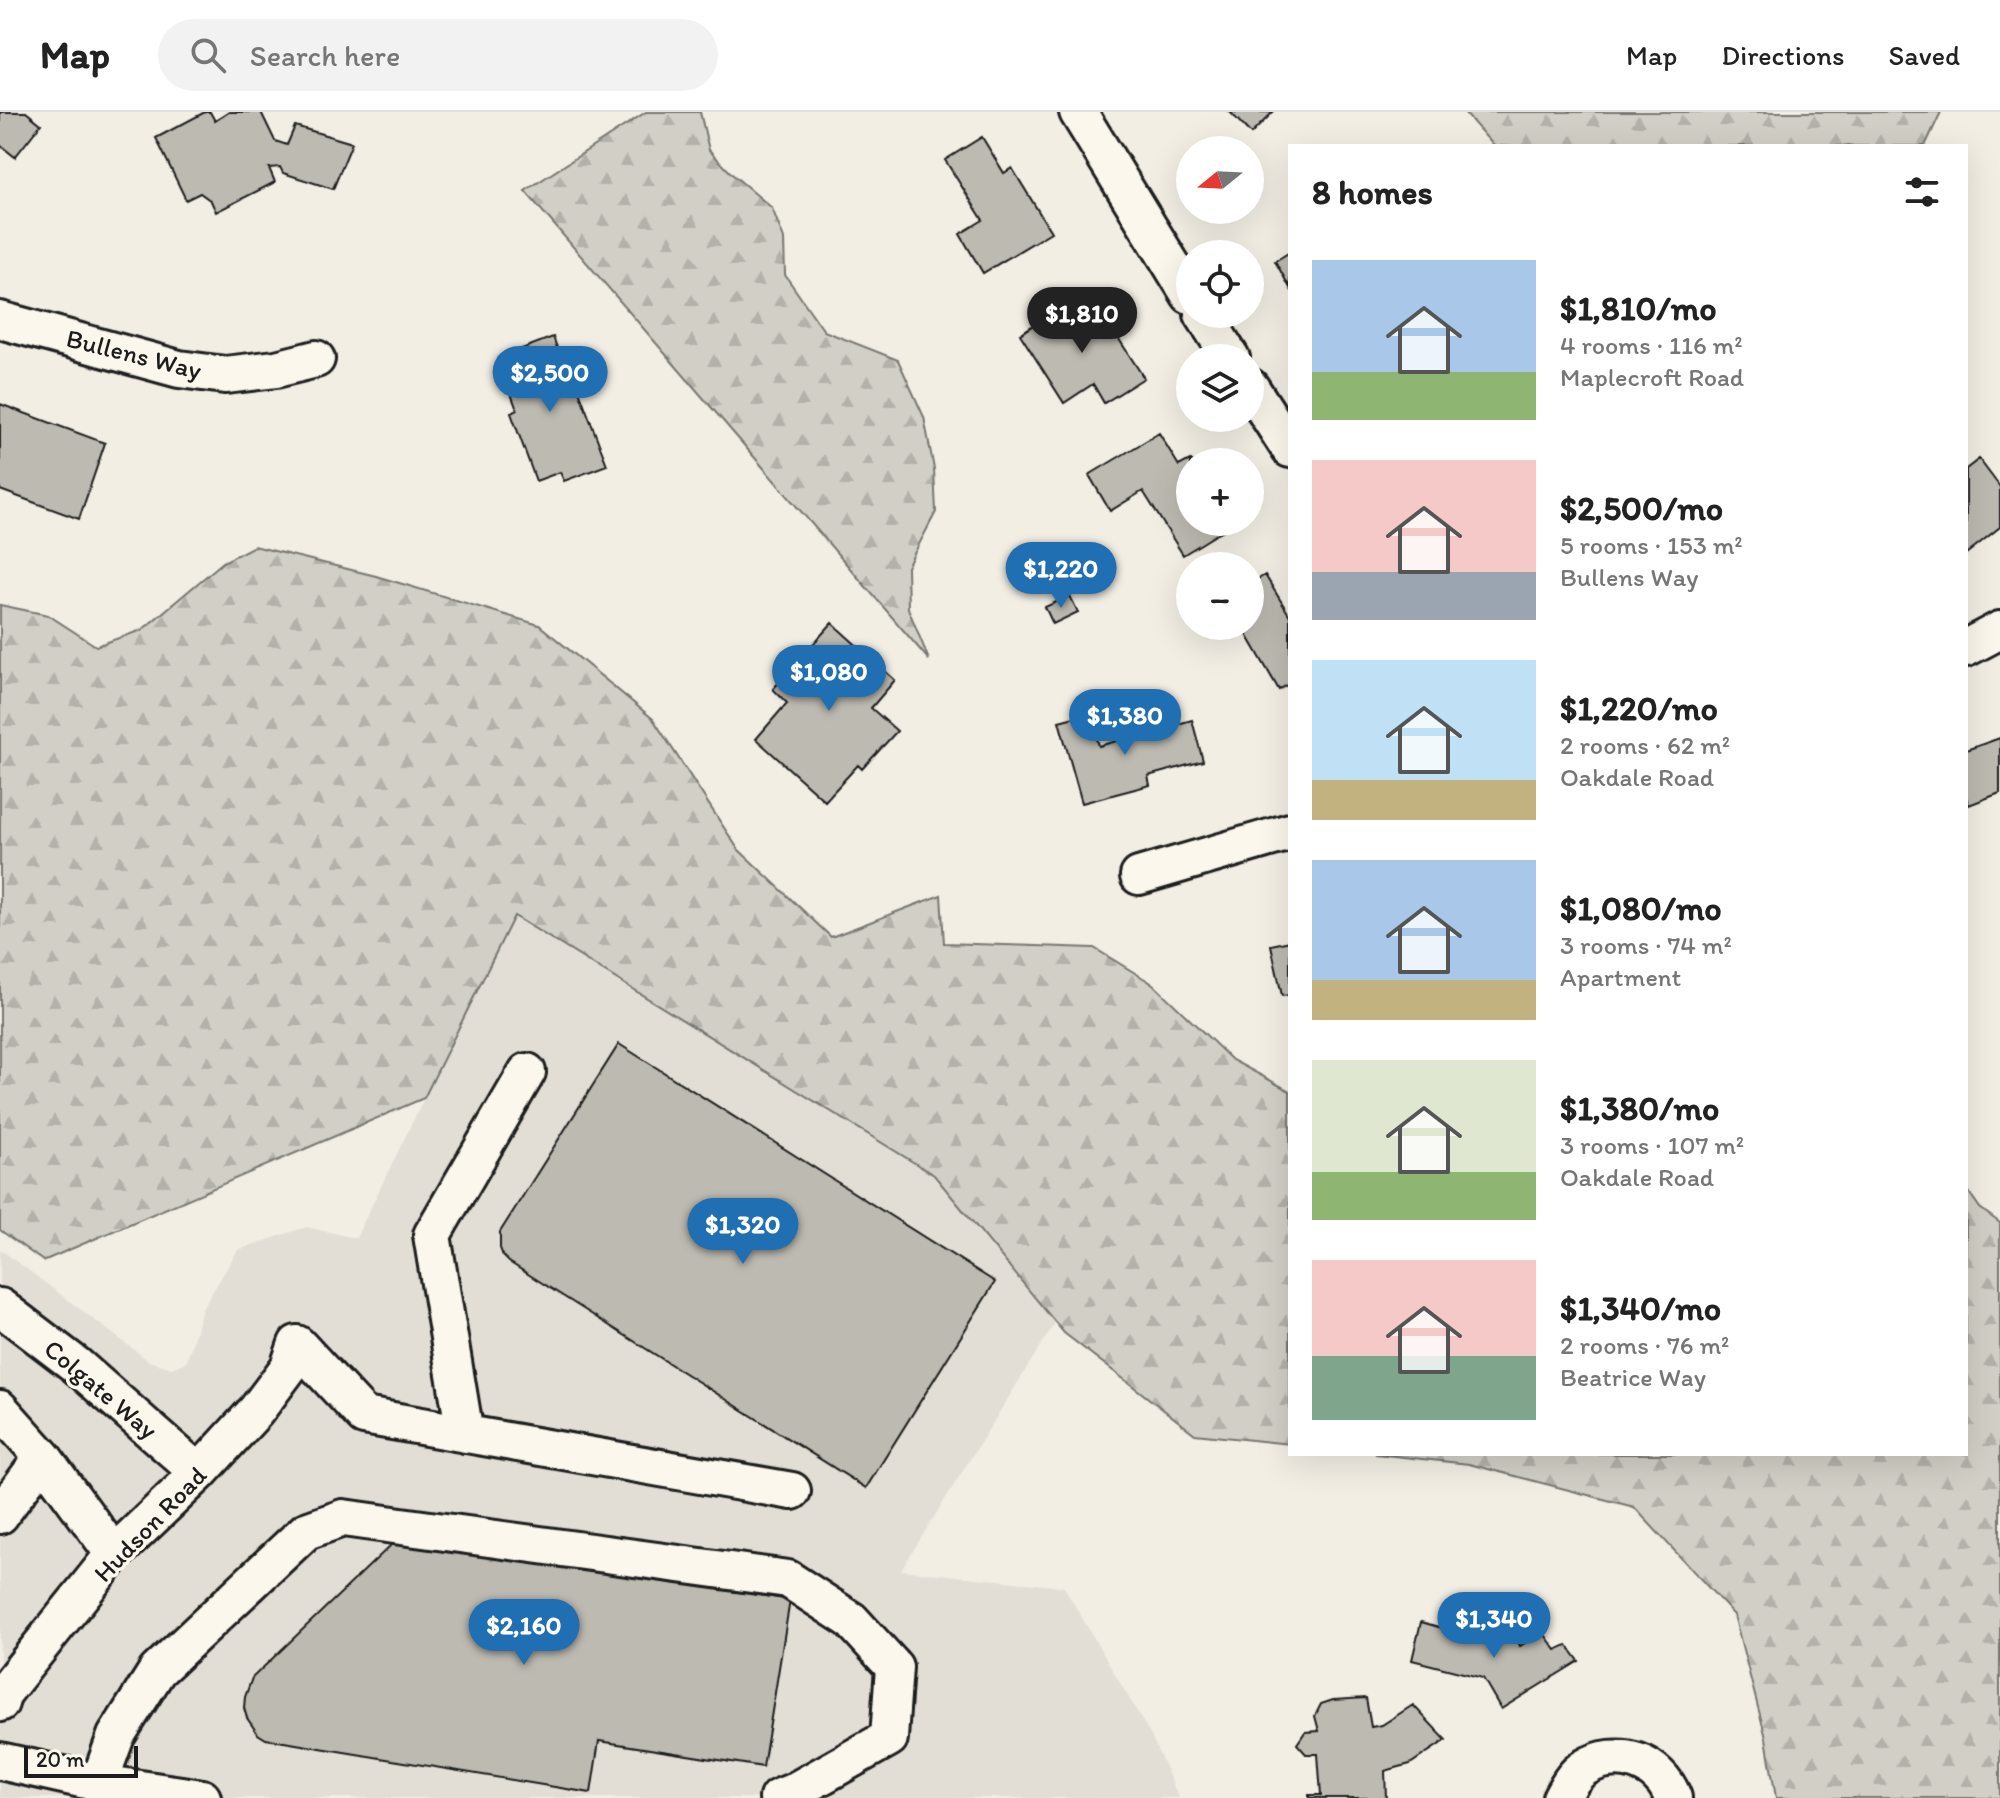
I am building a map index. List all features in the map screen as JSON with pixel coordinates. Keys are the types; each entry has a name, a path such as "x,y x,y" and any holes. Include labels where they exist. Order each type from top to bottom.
{"street":[{"path":"1078,112 1176,272"},
{"name":"Bullens Way","path":"0,320 179,369 225,375 276,369 316,359"},
{"path":"1264,409 1288,446"},
{"path":"1968,647 2000,630"},
{"path":"1139,876 1288,833"},
{"path":"527,1072 432,1235 465,1434 792,1491"},
{"name":"Colgate Way","path":"0,1307 76,1365 199,1473"},
{"name":"Hudson Road","path":"0,1703 3,1693 114,1554 199,1473 256,1411 289,1367 297,1344 364,1416 465,1434"},
{"path":"0,1409 43,1457 114,1554"},
{"path":"0,1515 43,1457"},
{"path":"99,1783 116,1736 157,1671 306,1531 343,1518 788,1579 851,1620 894,1667 889,1738 778,1798"},
{"path":"1561,1798 1570,1782 1583,1769 1600,1761 1618,1758 1637,1761 1655,1771 1669,1786 1673,1798"},
{"path":"0,1761 99,1783 202,1798"}],"shaded area":[{"path":"513,916 934,1175 1055,1323 901,1570 1064,1587 1150,1734 1179,1798 0,1798 0,1249 149,1361 172,1368 187,1361 202,1309 238,1250 306,1227 356,1238"}],"green space":[{"path":"646,112 700,112 709,150 772,208 784,239 785,275 824,331 898,360 924,417 934,469 936,512 907,567 908,608 929,660 525,191"},
{"path":"1464,112 1941,112 1926,144 1492,144"},
{"path":"254,546 376,576 539,625 653,719 738,849 831,937 941,895 944,943 1094,948 1153,984 1232,1060 1288,1090 1288,1444 1195,1434 1064,1333 934,1175 514,916 424,1098 43,1261 0,1230 0,605 48,615 96,646 142,630 223,562"},
{"path":"1968,1191 1980,1208 2000,1223 2000,1798 1776,1798 1766,1738 1734,1615 1634,1507 1469,1464 1394,1456 1968,1456"}],"building":[{"path":"0,112 26,112 41,124 15,157 0,145"},
{"path":"210,112 215,121 229,112 261,112 275,141 287,145 295,126 352,143 333,189 283,173 280,167 269,168 275,182 216,212 211,201 200,193 186,200 156,138"},
{"path":"1230,112 1273,112 1251,134"},
{"path":"982,137 1004,173 1012,168 1051,232 983,273 960,234 983,220 945,160"},
{"path":"1288,253 1288,284 1275,261"},
{"path":"1097,305 1144,378 1104,403 1093,384 1064,403 1020,334 1056,310 1065,325"},
{"path":"553,337 573,390 578,388 607,465 564,481 560,472 536,481 511,413 517,410 498,358"},
{"path":"0,404 105,443 79,519 0,490"},
{"path":"1159,433 1176,461 1176,536 1214,536 1188,552 1181,552 1143,491 1110,511 1089,475"},
{"path":"1979,459 2000,487 2000,527 1968,552 1968,467"},
{"path":"1265,575 1288,613 1288,684 1279,690 1250,640 1264,640"},
{"path":"1070,596 1078,612 1053,624 1045,607"},
{"path":"832,623 895,680 871,708 897,731 862,769 858,765 825,801 756,739 787,703 773,689"},
{"path":"1090,713 1099,746 1192,720 1203,761 1148,776 1150,785 1082,803 1059,721"},
{"path":"2000,738 2000,793 1969,805 1968,802 1968,749"},
{"path":"1288,941 1288,995 1282,996 1271,945"},
{"path":"619,1044 995,1282 866,1488 503,1256 500,1232"},
{"path":"409,1538 790,1600 763,1767 599,1741 591,1793 266,1739 258,1734 244,1708 252,1678 391,1545"},
{"path":"1421,1622 1453,1631 1464,1630 1485,1641 1514,1634 1520,1646 1543,1632 1556,1650 1567,1645 1579,1661 1501,1709 1483,1678 1412,1660"},
{"path":"1366,1698 1371,1727 1382,1725 1413,1705 1446,1740 1410,1764 1385,1771 1386,1798 1309,1798 1309,1795 1321,1795 1318,1754 1306,1754 1297,1744 1305,1732 1319,1731 1315,1716 1321,1704"}]}
